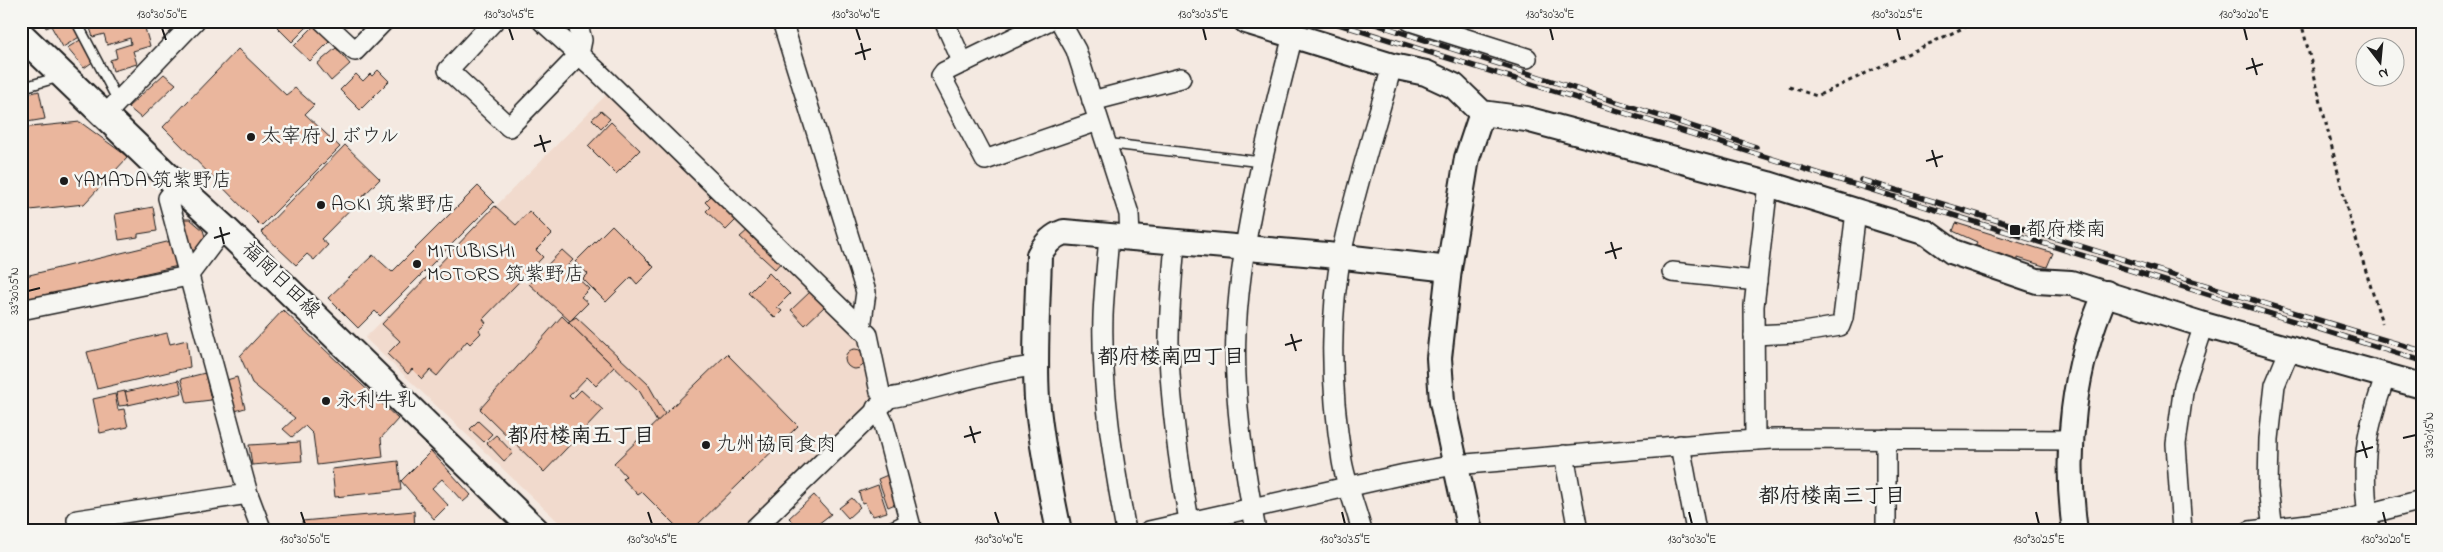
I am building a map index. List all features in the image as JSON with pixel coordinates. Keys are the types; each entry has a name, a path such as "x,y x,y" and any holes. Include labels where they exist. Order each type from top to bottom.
{"main road":[{"name":"福岡日田線","path":"21,35 63,76 112,108 178,186 224,228 536,531"}],"street":[{"path":"112,108 195,21"},
{"path":"323,21 355,52 384,21"},
{"path":"494,21 448,70 509,128 579,55 582,40 577,21"},
{"path":"542,21 868,335 905,528"},
{"path":"782,21 866,292 861,328"},
{"path":"944,21 963,63"},
{"path":"1048,21 944,72 940,76 985,160 1098,121"},
{"path":"1060,21 1076,50 1129,214 1119,237 1103,316 1105,384 1111,447 1126,531"},
{"path":"1246,21 1392,66 1426,74 1454,86 1482,113 1526,119 1768,184 1927,233 1953,252 2037,281 2071,283 2204,326 2422,386"},
{"path":"1410,21 1527,58"},
{"path":"1256,531 1241,445 1236,398 1236,332 1246,248 1261,162 1293,35"},
{"path":"1362,531 1343,465 1337,427 1333,350 1336,298 1341,257 1392,66"},
{"path":"1092,102 1182,78"},
{"path":"1470,531 1442,402 1439,358 1449,269 1467,158 1482,113"},
{"path":"1755,440 1754,335 1757,281 1768,184"},
{"path":"178,186 168,198 248,494 262,531"},
{"path":"1754,335 1797,333 1840,326 1843,318 1856,212"},
{"path":"21,310 188,276 224,228"},
{"path":"1059,531 1048,476 1037,399 1039,255 1044,246 1057,234 1064,232 1246,248 1449,269"},
{"path":"1175,242 1170,299 1169,355 1174,425 1191,526"},
{"path":"1672,272 1757,281"},
{"path":"2075,531 2070,484 2078,382 2094,321 2106,293"},
{"path":"2182,531 2176,444 2184,385 2204,326"},
{"path":"2273,529 2268,488 2269,439 2275,385 2290,349"},
{"path":"752,531 880,404 889,398 1012,368 1037,366"},
{"path":"2368,523 2365,459 2370,428 2386,375"},
{"path":"1149,531 1191,526 1252,508 1455,465 1755,440 2072,440"},
{"path":"1886,440 1886,531"},
{"path":"1680,445 1696,531"},
{"path":"1564,455 1578,531"},
{"path":"77,520 248,494"},
{"path":"2250,531 2368,523 2422,500"}],"lane":[{"path":"76,21 112,108"},
{"path":"21,88 63,76"},
{"path":"1105,143 1261,162"}],"path":[{"path":"1789,87 1816,96 1978,21"},
{"path":"2301,21 2348,213 2382,323"}],"shaded area":[{"path":"608,93 865,341 876,397 744,531 568,531 365,338"}],"building":[{"path":"43,21 73,21 81,36 63,47 51,26 46,28"},
{"path":"112,21 143,21 150,46 133,51 137,64 113,71 110,60 117,58 115,49 131,44 130,38 107,45 104,34 93,37 90,28"},
{"path":"283,21 313,21 292,42 277,27"},
{"path":"316,24 330,41 310,61 294,46"},
{"path":"82,39 94,61 84,68 67,48"},
{"path":"336,48 350,64 331,81 317,64"},
{"name":"太宰府Ｊボウル","path":"238,49 286,95 295,88 314,105 305,114 340,147 261,226 163,127"},
{"path":"378,70 389,81 360,110 340,90 356,74 363,81 370,74 372,76"},
{"path":"164,74 176,84 141,118 128,107"},
{"path":"39,91 45,119 27,122 21,96"},
{"path":"601,111 610,119 601,128 592,119"},
{"name":"YAMADA 筑紫野店","path":"80,122 128,157 84,204 21,211 21,128"},
{"path":"611,122 640,150 616,174 588,146"},
{"name":"AOKI 筑紫野店","path":"345,145 380,179 321,239 328,245 314,260 307,254 296,265 261,232"},
{"name":"MITUBISHI MOTORS 筑紫野店","path":"478,186 494,202 380,316 375,311 358,328 328,298 373,255 392,272"},
{"path":"712,195 737,219 726,230 706,211 710,207 705,202"},
{"path":"495,206 516,225 529,211 552,234 536,250 543,257 483,319 486,323 479,330 481,333 470,344 467,341 437,376 430,370 422,379 412,369 408,374 387,354 400,341 382,324"},
{"path":"153,207 157,231 119,240 115,214"},
{"path":"181,219 190,219 203,230 207,243 191,256"},
{"path":"1956,223 2053,253 2047,267 2018,258 2018,262 1973,249 1977,242 1953,231"},
{"path":"612,225 654,267 637,284 631,277 606,302 583,279 588,274 575,262"},
{"path":"749,229 783,260 775,269 740,237"},
{"path":"171,241 178,266 21,301 21,277"},
{"path":"562,250 573,260 566,267 589,289 581,297 588,303 570,321 529,284"},
{"path":"769,273 790,294 777,307 782,311 775,318 749,293"},
{"path":"811,291 825,306 805,325 791,310"},
{"name":"永利牛乳","path":"283,310 398,419 381,438 383,457 317,465 313,434 305,426 292,437 283,429 295,418 252,383 240,356"},
{"path":"562,316 614,367 596,386 587,377 569,396 572,399 581,390 603,410 544,472 480,409"},
{"path":"576,317 648,384 665,414 657,422 640,392 568,322"},
{"path":"167,333 170,344 187,340 190,367 97,389 87,352"},
{"path":"851,349 859,349 865,355 865,363 859,369 851,369 845,363 845,355"},
{"name":"九州協同食肉","path":"727,354 798,426 691,531 681,531 642,492 638,495 623,479 626,476 614,463"},
{"path":"205,373 211,400 187,403 181,379"},
{"path":"237,377 245,408 232,412 223,381"},
{"path":"179,380 182,393 128,405 125,392"},
{"path":"125,391 128,405 119,406 116,393"},
{"path":"115,394 118,410 124,409 128,427 100,433 93,399"},
{"path":"478,421 492,434 484,442 470,429"},
{"path":"496,435 513,453 504,461 487,443"},
{"path":"300,442 302,461 252,465 249,445"},
{"path":"431,451 471,495 463,502 442,479 432,488 448,505 434,519 401,481"},
{"path":"398,461 401,490 335,497 332,469"},
{"path":"890,474 900,502 888,507 878,479"},
{"path":"878,485 887,512 873,516 871,512 869,513 865,502 862,503 859,492"},
{"path":"814,495 831,514 809,531 775,531 795,524 789,518"},
{"path":"852,498 860,507 848,518 839,508"},
{"path":"414,511 415,531 303,531 302,521"}],"railway":[{"path":"1329,21 2422,361"},
{"path":"1366,21 1756,147"},
{"path":"1861,180 2422,351"}],"place":[{"name":"太宰府Ｊボウル","path":"251,137"},
{"name":"YAMADA 筑紫野店","path":"64,181"},
{"name":"AOKI 筑紫野店","path":"321,205"},
{"name":"都府楼南","path":"2015,230"},
{"name":"MITUBISHI MOTORS 筑紫野店","path":"417,264"},
{"name":"永利牛乳","path":"326,401"},
{"name":"九州協同食肉","path":"706,445"}],"district":[{"name":"都府楼南四丁目","path":"1171,358"},
{"name":"都府楼南五丁目","path":"581,437"},
{"name":"都府楼南三丁目","path":"1832,497"}]}
